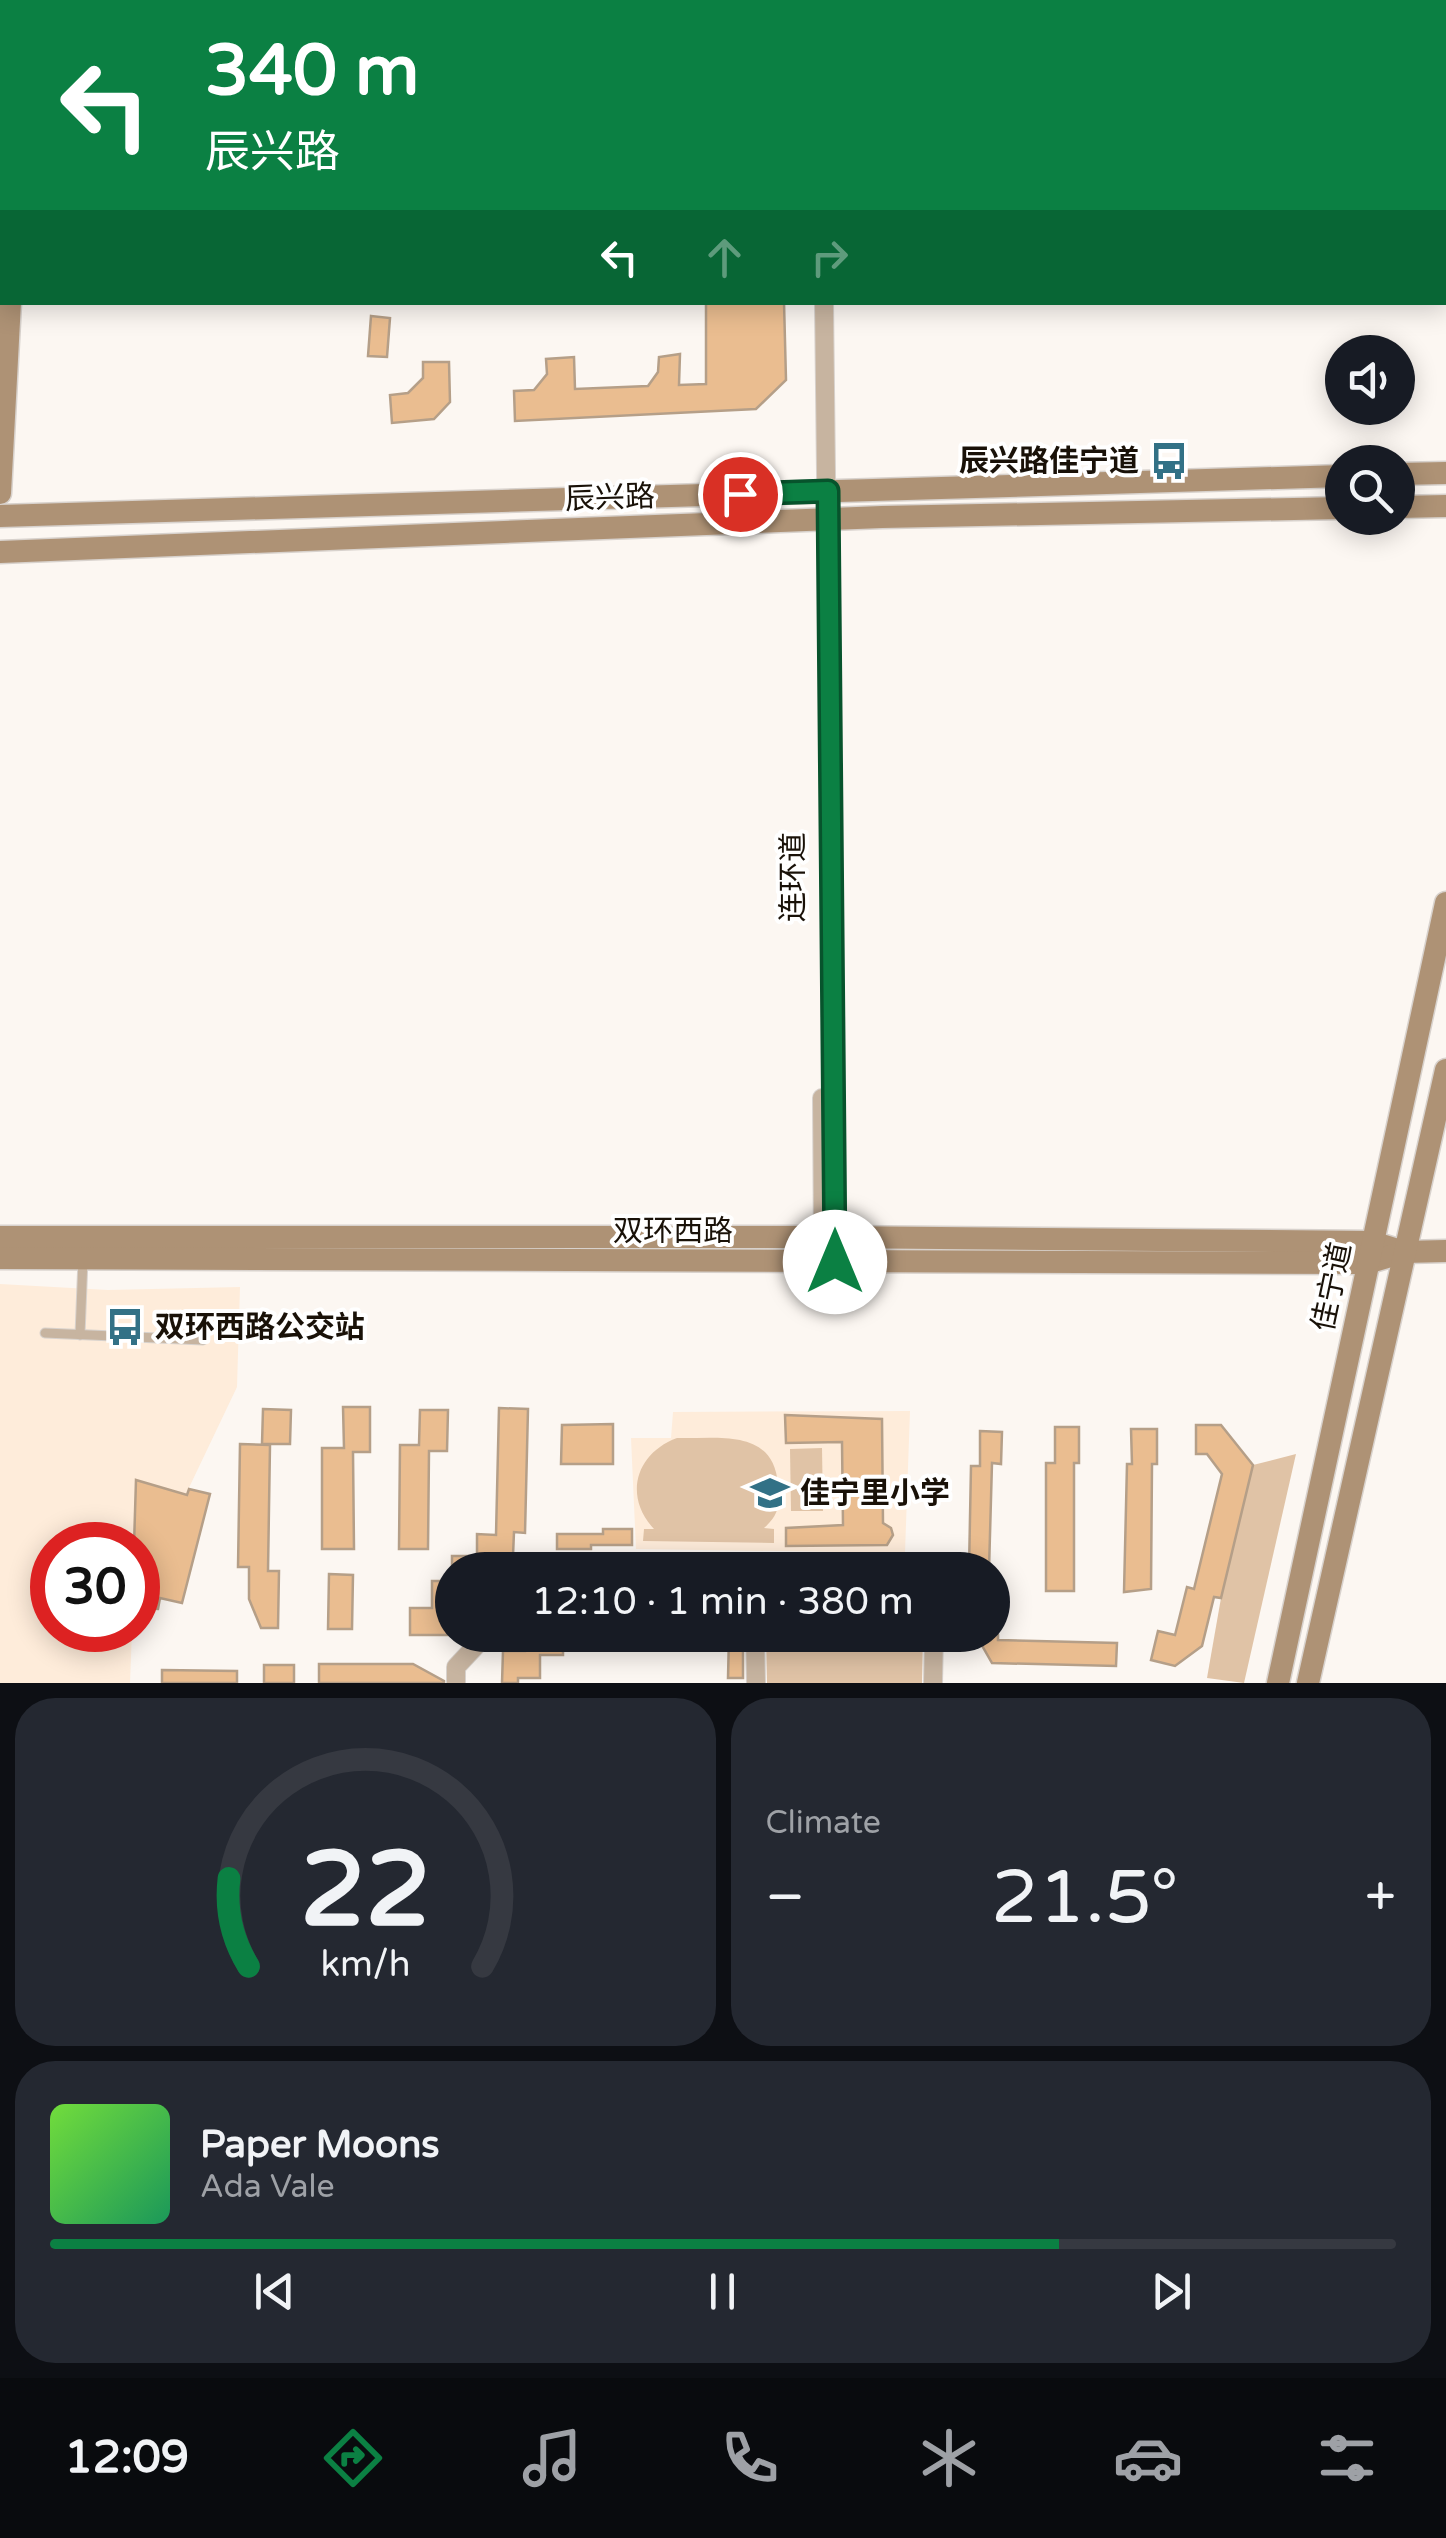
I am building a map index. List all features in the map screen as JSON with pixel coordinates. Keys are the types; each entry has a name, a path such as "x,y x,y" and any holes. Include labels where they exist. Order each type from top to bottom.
{"main road":[{"path":"0,493 10,305"},
{"path":"1415,474 1446,473"},
{"name":"辰兴路","path":"0,516 1325,476"},
{"path":"1415,507 1442,508"},
{"name":"辰兴路","path":"0,552 824,520 1325,508"},
{"name":"佳宁道","path":"1278,1683 1446,903"},
{"name":"佳宁道","path":"1308,1683 1446,1070"},
{"name":"双环西路","path":"0,1237 829,1237 1370,1252"},
{"path":"1370,1252 1446,1251"},
{"name":"双环西路","path":"0,1258 829,1262 1370,1252"}],"street":[{"path":"814,305 823,491"},
{"name":"连环道","path":"824,305 829,1262"},
{"path":"456,1683 456,1667 470,1652"},
{"path":"755,1652 756,1683"},
{"path":"934,1652 934,1683"}],"lane":[{"path":"80,1335 84,1259"},
{"path":"45,1333 203,1340"}],"shaded area":[{"path":"0,1284 108,1290 240,1287 237,1387 186,1494 160,1601 160,1522 30,1522 30,1652 131,1652 130,1683 0,1683"},
{"name":"佳宁里小学","path":"910,1411 905,1552 636,1549 631,1438 671,1438 673,1412"},
{"path":"677,1438 742,1440 766,1454 778,1485 777,1509 764,1528 774,1529 774,1543 643,1541 644,1529 654,1529 639,1503 638,1477 652,1454"},
{"path":"822,1448 823,1511 791,1511 790,1449"},
{"path":"1296,1454 1244,1683 1207,1678 1221,1598 1253,1465"},
{"path":"766,1652 923,1652 922,1683 767,1683"}],"building":[{"path":"706,305 784,305 786,380 756,409 515,421 514,391 534,390 547,374 546,359 574,357 575,389 648,386 658,372 659,357 680,354 679,385 706,384"},
{"path":"371,316 390,318 387,357 368,356"},
{"path":"423,362 449,362 450,402 434,419 392,423 390,395 408,393 423,378"},
{"path":"343,1407 370,1407 370,1452 353,1452 354,1549 322,1549 322,1448 344,1448"},
{"path":"499,1408 528,1409 525,1533 514,1532 513,1552 477,1552 477,1534 496,1535"},
{"path":"263,1409 291,1410 290,1444 262,1444"},
{"path":"420,1410 448,1410 447,1451 429,1451 428,1549 399,1549 400,1445 419,1445"},
{"path":"785,1415 882,1419 883,1523 893,1535 887,1545 786,1546 786,1528 843,1525 842,1442 786,1443"},
{"path":"613,1424 613,1464 561,1464 562,1425"},
{"path":"1196,1425 1221,1425 1253,1465 1221,1598 1214,1597 1202,1646 1175,1666 1151,1660 1158,1631 1175,1635 1187,1587 1194,1589 1222,1474 1207,1454 1196,1454"},
{"path":"1055,1427 1079,1427 1079,1463 1074,1463 1074,1591 1046,1591 1046,1463 1055,1463"},
{"path":"1131,1429 1157,1429 1157,1464 1152,1464 1151,1589 1124,1592 1127,1464 1132,1464"},
{"path":"980,1431 1002,1432 1001,1464 992,1463 990,1552 969,1552 971,1466 980,1466"},
{"path":"240,1444 270,1445 268,1571 279,1571 278,1628 261,1628 249,1599 249,1567 238,1567"},
{"path":"136,1480 187,1495 189,1489 210,1494 182,1603 160,1598 160,1522 135,1522"},
{"path":"603,1529 632,1529 632,1545 557,1549 557,1534 603,1534"},
{"path":"329,1574 353,1575 352,1629 328,1629"},
{"path":"435,1581 435,1635 410,1635 410,1608 432,1608"},
{"path":"1010,1640 1117,1643 1116,1666 992,1663 986,1652 1010,1652"},
{"path":"503,1652 563,1652 540,1655 540,1678 502,1683"},
{"path":"729,1652 743,1652 743,1678 728,1678"},
{"path":"319,1664 413,1664 444,1683 319,1683"},
{"path":"264,1665 294,1665 294,1683 264,1683"},
{"path":"162,1670 237,1671 237,1683 162,1683"}],"place":[{"name":"辰兴路佳宁道","path":"1169,461"},
{"name":"双环西路公交站","path":"125,1327"},
{"name":"佳宁里小学","path":"770,1493"}],"route":[{"path":"740,494 828,491 835,1262"}]}
